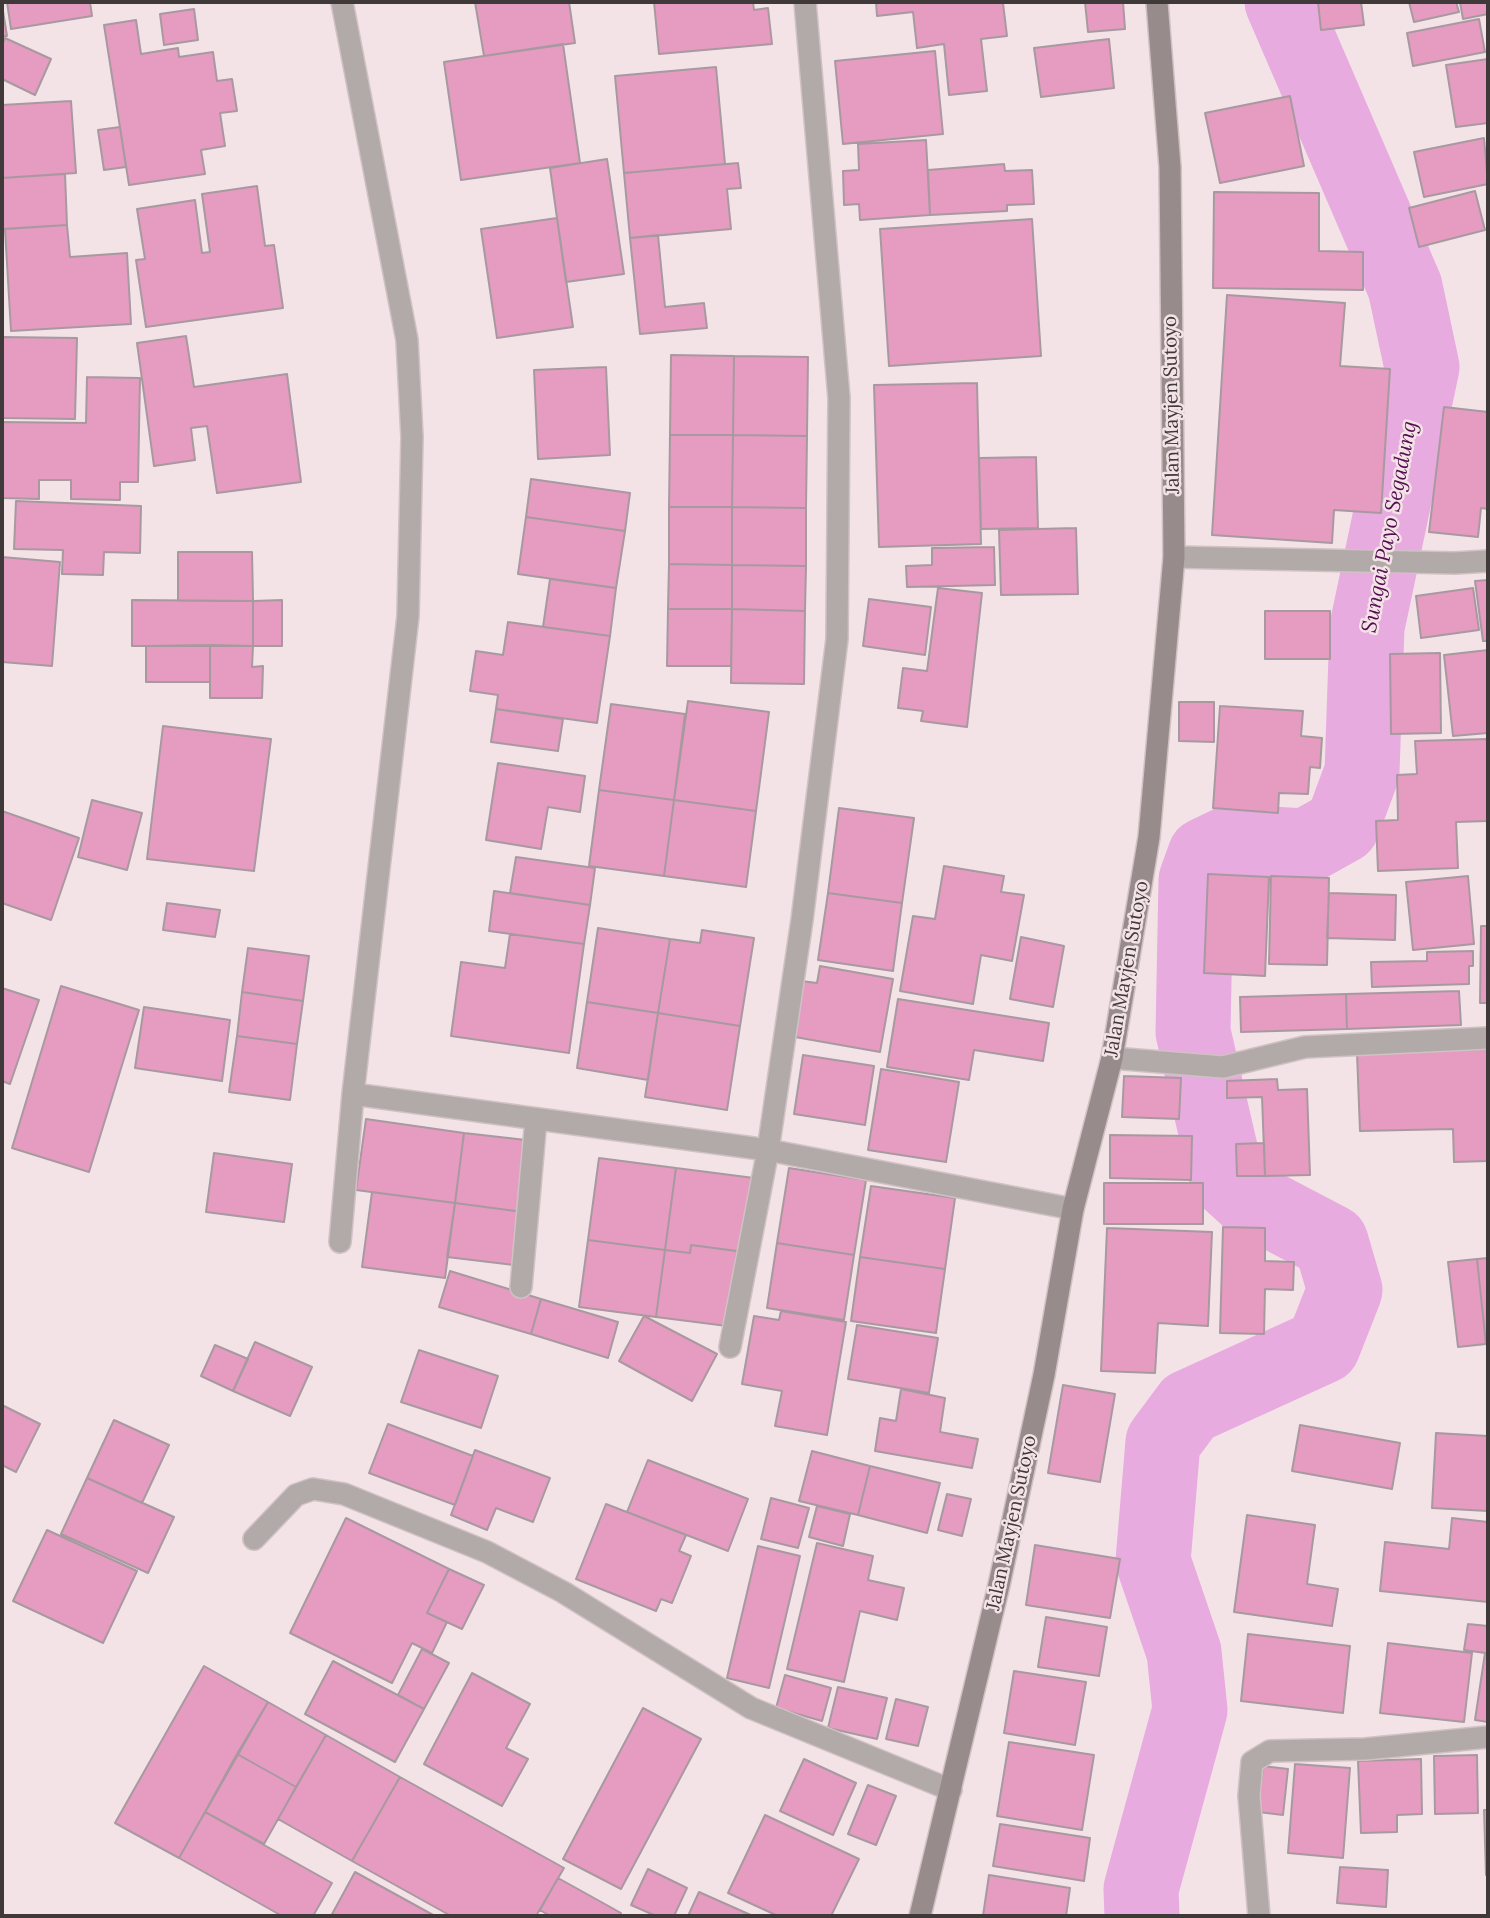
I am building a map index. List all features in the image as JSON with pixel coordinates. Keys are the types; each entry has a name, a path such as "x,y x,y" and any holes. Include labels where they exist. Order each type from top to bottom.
{"street":[{"path":"340,1242 353,1094 408,616 412,437 407,340 342,2"},
{"path":"730,1347 768,1150 802,920 837,639 839,398 805,2"},
{"name":"Jalan Mayjen Sutoyo","path":"920,1916 1044,1375 1073,1209 1112,1058 1149,837 1174,557 1170,167 1157,2"},
{"path":"1174,557 1455,563 1488,561"},
{"path":"1112,1058 1223,1067 1305,1046 1488,1038"},
{"path":"353,1094 768,1150 1073,1209"},
{"path":"521,1287 536,1119"},
{"path":"254,1539 296,1495 313,1489 344,1494 487,1552 564,1592 751,1708 951,1790"},
{"path":"1259,1916 1249,1796 1252,1762 1270,1751 1365,1749 1488,1737"}],"building":[{"path":"7,2 90,2 92,16 11,29"},
{"path":"475,2 569,2 575,43 484,56"},
{"path":"654,2 753,2 754,10 768,8 772,44 659,54"},
{"path":"876,2 1016,2 1003,3 1007,36 981,39 987,91 949,95 944,44 917,48 913,12 877,16"},
{"path":"1085,2 1123,2 1125,29 1088,32"},
{"path":"1318,2 1361,2 1364,25 1321,30"},
{"path":"1409,2 1456,2 1459,12 1414,22"},
{"path":"1460,2 1488,2 1488,14 1463,19"},
{"path":"2,5 7,36 2,36"},
{"path":"194,9 198,40 164,45 160,14"},
{"path":"1479,19 1485,52 1413,66 1407,33"},
{"path":"136,20 141,54 178,48 179,57 213,52 217,81 232,79 237,111 220,113 225,146 201,150 205,174 129,185 104,25"},
{"path":"5,38 51,59 35,95 2,79 2,45"},
{"path":"1109,39 1114,88 1041,97 1034,48"},
{"path":"563,44 580,163 461,180 444,62"},
{"path":"935,51 943,134 843,144 835,61"},
{"path":"1488,59 1488,123 1456,127 1446,65"},
{"path":"716,67 725,164 624,173 615,76"},
{"path":"1290,96 1304,166 1220,183 1205,113"},
{"path":"71,101 76,173 2,178 2,105"},
{"path":"120,127 126,167 104,170 98,130"},
{"path":"1484,138 1488,184 1424,197 1414,152"},
{"path":"926,140 930,215 860,220 859,204 844,205 843,171 859,170 858,144"},
{"path":"607,159 624,274 566,282 550,168"},
{"path":"738,163 741,188 727,189 731,229 630,238 624,173"},
{"path":"1004,164 1005,171 1032,170 1034,204 1007,205 1007,211 930,215 928,170"},
{"path":"65,174 67,225 2,229 2,178"},
{"path":"257,186 265,246 274,245 283,308 146,327 136,260 145,259 137,209 195,200 202,253 210,252 202,194"},
{"path":"1475,191 1485,230 1419,247 1409,208"},
{"path":"1214,192 1319,193 1319,251 1363,252 1363,290 1213,288"},
{"path":"557,218 573,327 497,338 481,229"},
{"path":"1032,219 1041,356 889,366 880,229"},
{"path":"67,225 70,257 127,253 131,324 11,331 5,229"},
{"path":"658,235 665,307 704,303 707,328 640,334 630,238"},
{"path":"1227,295 1345,303 1340,366 1390,369 1381,513 1334,510 1332,543 1212,535"},
{"path":"186,336 194,387 287,374 301,482 217,493 207,426 191,428 195,460 154,466 137,343"},
{"path":"2,337 77,338 75,419 2,418"},
{"path":"671,355 734,356 733,435 670,435"},
{"path":"734,356 808,357 807,436 733,435"},
{"path":"606,367 610,455 538,459 534,370"},
{"path":"87,377 140,378 138,482 120,482 120,500 71,499 71,480 39,480 39,499 2,498 2,422 86,423"},
{"path":"977,383 981,544 879,547 874,385"},
{"path":"1444,407 1488,412 1488,509 1481,508 1478,537 1429,532"},
{"path":"670,435 733,435 732,507 669,507"},
{"path":"733,435 807,436 806,508 732,507"},
{"path":"1036,457 1038,528 981,529 979,458"},
{"path":"531,479 630,493 625,531 526,517"},
{"path":"16,501 141,506 140,553 104,552 103,575 62,574 63,550 14,549"},
{"path":"669,507 732,507 732,565 669,564"},
{"path":"732,507 806,508 806,566 732,565"},
{"path":"526,517 625,531 616,588 518,574"},
{"path":"1076,528 1078,594 1001,595 999,530"},
{"path":"994,547 995,585 907,587 906,566 932,565 932,548"},
{"path":"178,552 252,552 253,601 178,601"},
{"path":"2,557 60,562 52,666 2,662"},
{"path":"669,564 732,565 732,609 668,609"},
{"path":"732,565 806,566 805,611 732,609"},
{"path":"550,579 616,588 610,636 543,627"},
{"path":"1488,580 1488,641 1483,641 1475,581"},
{"path":"938,588 982,593 967,727 921,721 923,711 898,708 903,668 927,671"},
{"path":"1473,588 1479,630 1421,638 1416,596"},
{"path":"869,599 931,607 925,655 863,646"},
{"path":"132,600 253,601 253,646 132,646"},
{"path":"282,600 282,646 253,646 253,601"},
{"path":"668,609 732,609 731,666 667,666"},
{"path":"732,609 805,611 804,684 731,683"},
{"path":"1265,611 1330,611 1330,659 1265,659"},
{"path":"508,622 610,636 597,723 496,709 498,695 470,691 476,651 503,655"},
{"path":"210,645 253,646 252,667 263,666 262,698 210,698"},
{"path":"210,645 210,682 146,682 146,646"},
{"path":"1488,650 1488,733 1453,736 1444,655"},
{"path":"1440,653 1441,733 1391,734 1390,654"},
{"path":"688,701 769,712 756,811 674,800"},
{"path":"1179,702 1214,702 1214,742 1179,741"},
{"path":"611,704 685,714 674,800 599,790"},
{"path":"1220,706 1303,711 1301,736 1322,738 1320,768 1310,767 1308,794 1279,793 1278,813 1213,808"},
{"path":"496,709 563,719 558,751 491,742"},
{"path":"163,726 271,739 254,871 147,859"},
{"path":"1488,739 1488,821 1456,822 1458,868 1378,871 1376,821 1398,820 1397,775 1417,774 1415,741"},
{"path":"498,763 585,776 580,812 548,807 541,849 486,840"},
{"path":"599,790 674,800 664,876 589,866"},
{"path":"92,800 142,813 127,870 78,857"},
{"path":"674,800 756,811 746,887 664,876"},
{"path":"839,808 914,818 902,903 828,893"},
{"path":"2,811 79,838 51,920 2,903"},
{"path":"516,857 595,868 590,905 510,893"},
{"path":"944,866 1004,876 1001,892 1024,895 1012,961 981,955 973,1004 900,991 913,916 935,919"},
{"path":"1208,874 1269,877 1265,976 1204,973"},
{"path":"1271,876 1329,878 1327,965 1269,964"},
{"path":"1468,876 1474,944 1413,950 1406,882"},
{"path":"494,891 590,905 584,944 489,931"},
{"path":"828,893 902,903 893,971 818,960"},
{"path":"1329,893 1396,895 1395,940 1327,938"},
{"path":"167,903 220,910 215,937 163,930"},
{"path":"1481,926 1488,926 1488,1003 1480,1003"},
{"path":"598,928 670,939 658,1013 587,1002"},
{"path":"702,930 754,938 740,1026 658,1013 670,939 700,943"},
{"path":"510,934 584,944 569,1053 451,1036 461,962 505,968"},
{"path":"1021,937 1064,946 1053,1007 1010,999"},
{"path":"248,948 309,956 303,1001 242,992"},
{"path":"1473,951 1473,966 1469,966 1469,984 1372,987 1371,962 1427,961 1427,952"},
{"path":"820,966 893,979 880,1052 795,1037 801,981 817,983"},
{"path":"61,986 139,1010 89,1172 12,1148"},
{"path":"2,988 39,1000 10,1084 2,1081"},
{"path":"1459,991 1461,1025 1347,1029 1346,994"},
{"path":"242,992 303,1001 297,1044 237,1036"},
{"path":"1346,994 1347,1029 1241,1032 1240,997"},
{"path":"898,999 1049,1023 1043,1061 974,1050 969,1080 887,1067"},
{"path":"587,1002 658,1013 648,1080 577,1068"},
{"path":"144,1007 230,1020 222,1081 135,1068"},
{"path":"658,1013 740,1026 727,1110 645,1097"},
{"path":"237,1036 297,1044 290,1100 229,1092"},
{"path":"1488,1049 1488,1161 1454,1162 1453,1129 1360,1131 1357,1053"},
{"path":"803,1055 874,1066 865,1125 794,1114"},
{"path":"881,1069 959,1082 946,1162 868,1150"},
{"path":"1124,1076 1181,1078 1179,1119 1122,1117"},
{"path":"1277,1079 1278,1090 1307,1089 1310,1175 1265,1176 1262,1097 1227,1098 1227,1081"},
{"path":"366,1119 464,1133 455,1203 356,1190"},
{"path":"464,1133 526,1140 523,1212 455,1203"},
{"path":"1110,1135 1192,1136 1191,1180 1110,1178"},
{"path":"1264,1143 1265,1176 1237,1176 1236,1144"},
{"path":"214,1153 292,1164 284,1222 206,1212"},
{"path":"599,1158 676,1168 665,1250 588,1240"},
{"path":"676,1168 754,1178 744,1252 691,1245 690,1253 665,1250"},
{"path":"789,1168 866,1180 854,1255 777,1243"},
{"path":"1104,1183 1203,1183 1203,1224 1104,1224"},
{"path":"871,1186 955,1198 945,1269 860,1257"},
{"path":"372,1192 455,1203 445,1278 362,1267"},
{"path":"455,1203 523,1212 514,1265 447,1257"},
{"path":"1223,1227 1265,1228 1265,1261 1294,1262 1293,1290 1265,1289 1264,1334 1220,1333"},
{"path":"1107,1228 1212,1232 1208,1326 1158,1323 1155,1373 1101,1371"},
{"path":"588,1240 665,1250 656,1317 579,1307"},
{"path":"777,1243 854,1255 844,1320 767,1308"},
{"path":"691,1245 737,1251 727,1326 656,1317 665,1250 690,1253"},
{"path":"860,1257 945,1269 936,1333 851,1321"},
{"path":"1488,1258 1488,1344 1486,1344 1477,1259"},
{"path":"1477,1259 1486,1344 1458,1347 1448,1262"},
{"path":"450,1271 541,1299 531,1334 439,1307"},
{"path":"541,1299 618,1322 608,1358 531,1334"},
{"path":"781,1311 846,1322 827,1435 775,1426 782,1391 742,1384 754,1316 779,1320"},
{"path":"644,1316 717,1354 692,1401 619,1361"},
{"path":"857,1325 938,1338 929,1393 848,1379"},
{"path":"255,1342 312,1367 290,1416 233,1391"},
{"path":"215,1345 248,1359 233,1391 201,1376"},
{"path":"419,1350 498,1376 481,1428 401,1402"},
{"path":"1063,1385 1115,1394 1100,1482 1048,1473"},
{"path":"901,1389 945,1398 940,1432 978,1439 972,1468 875,1451 880,1418 896,1421"},
{"path":"2,1405 40,1424 16,1472 2,1465"},
{"path":"114,1420 169,1445 142,1503 87,1478"},
{"path":"388,1424 473,1456 455,1505 369,1473"},
{"path":"1300,1425 1400,1443 1392,1489 1292,1471"},
{"path":"1436,1433 1488,1436 1488,1511 1432,1508"},
{"path":"475,1450 550,1478 533,1522 496,1508 487,1530 451,1515"},
{"path":"812,1451 870,1466 858,1515 799,1501"},
{"path":"648,1460 748,1499 728,1551 627,1512"},
{"path":"870,1466 940,1483 927,1533 858,1515"},
{"path":"87,1478 174,1517 148,1573 61,1534"},
{"path":"947,1494 971,1499 962,1536 938,1530"},
{"path":"771,1498 809,1508 798,1548 761,1539"},
{"path":"606,1504 686,1535 679,1551 691,1556 672,1603 661,1599 656,1611 576,1579"},
{"path":"817,1506 850,1514 843,1546 809,1537"},
{"path":"1247,1515 1315,1525 1307,1584 1338,1589 1332,1626 1234,1612"},
{"path":"346,1518 449,1569 427,1613 447,1622 432,1653 412,1643 392,1683 290,1633"},
{"path":"1452,1518 1488,1522 1488,1602 1380,1591 1385,1542 1449,1549"},
{"path":"47,1530 137,1571 103,1643 13,1601"},
{"path":"817,1543 873,1556 868,1580 904,1588 897,1620 860,1611 844,1682 787,1669"},
{"path":"1035,1545 1120,1559 1110,1618 1026,1605"},
{"path":"758,1546 800,1556 769,1688 727,1678"},
{"path":"449,1569 484,1585 462,1629 427,1613"},
{"path":"1046,1617 1107,1627 1099,1676 1038,1667"},
{"path":"1468,1624 1488,1626 1488,1722 1475,1720 1485,1653 1464,1650"},
{"path":"1248,1634 1350,1646 1343,1713 1241,1701"},
{"path":"1388,1643 1472,1653 1464,1722 1380,1713"},
{"path":"422,1649 449,1663 424,1709 398,1695"},
{"path":"333,1661 424,1709 395,1762 305,1714"},
{"path":"204,1666 268,1702 179,1858 115,1823"},
{"path":"1014,1671 1086,1682 1075,1745 1004,1733"},
{"path":"472,1673 530,1704 506,1748 528,1759 502,1806 424,1764"},
{"path":"785,1675 831,1688 822,1721 776,1708"},
{"path":"838,1687 887,1698 877,1739 828,1728"},
{"path":"896,1699 928,1707 918,1746 886,1739"},
{"path":"268,1702 326,1735 296,1787 237,1754"},
{"path":"643,1708 701,1739 621,1889 563,1859"},
{"path":"326,1735 400,1777 352,1861 278,1819"},
{"path":"1009,1742 1094,1755 1082,1830 997,1816"},
{"path":"237,1754 296,1787 264,1844 205,1812"},
{"path":"1477,1755 1478,1813 1435,1814 1434,1756"},
{"path":"804,1759 856,1783 833,1835 780,1811"},
{"path":"1421,1759 1422,1814 1397,1815 1397,1832 1361,1833 1358,1761"},
{"path":"1295,1764 1350,1768 1343,1858 1288,1853"},
{"path":"1263,1766 1288,1769 1283,1815 1258,1812"},
{"path":"400,1777 564,1868 536,1916 451,1916 352,1861"},
{"path":"868,1785 896,1796 876,1845 848,1834"},
{"path":"1484,1810 1488,1810 1488,1875 1486,1875"},
{"path":"205,1812 332,1883 313,1916 282,1916 179,1858"},
{"path":"765,1815 859,1859 831,1916 778,1916 728,1893"},
{"path":"1000,1824 1090,1838 1084,1881 993,1866"},
{"path":"1340,1867 1388,1870 1386,1907 1337,1903"},
{"path":"648,1869 687,1888 674,1916 656,1916 631,1905"},
{"path":"355,1872 435,1916 331,1916"},
{"path":"989,1875 1070,1888 1066,1916 983,1916"},
{"path":"558,1878 621,1913 620,1916 550,1916 540,1910"},
{"path":"699,1892 753,1916 688,1916"}],"waterway":[{"name":"Sungai Payo Segadung","path":"1142,1916 1141,1889 1190,1710 1184,1652 1153,1561 1163,1442 1189,1407 1323,1346 1345,1290 1331,1242 1249,1199 1227,1179 1193,1032 1196,880 1205,855 1232,842 1306,846 1342,826 1362,772 1367,627 1422,367 1405,287 1282,2"}]}
